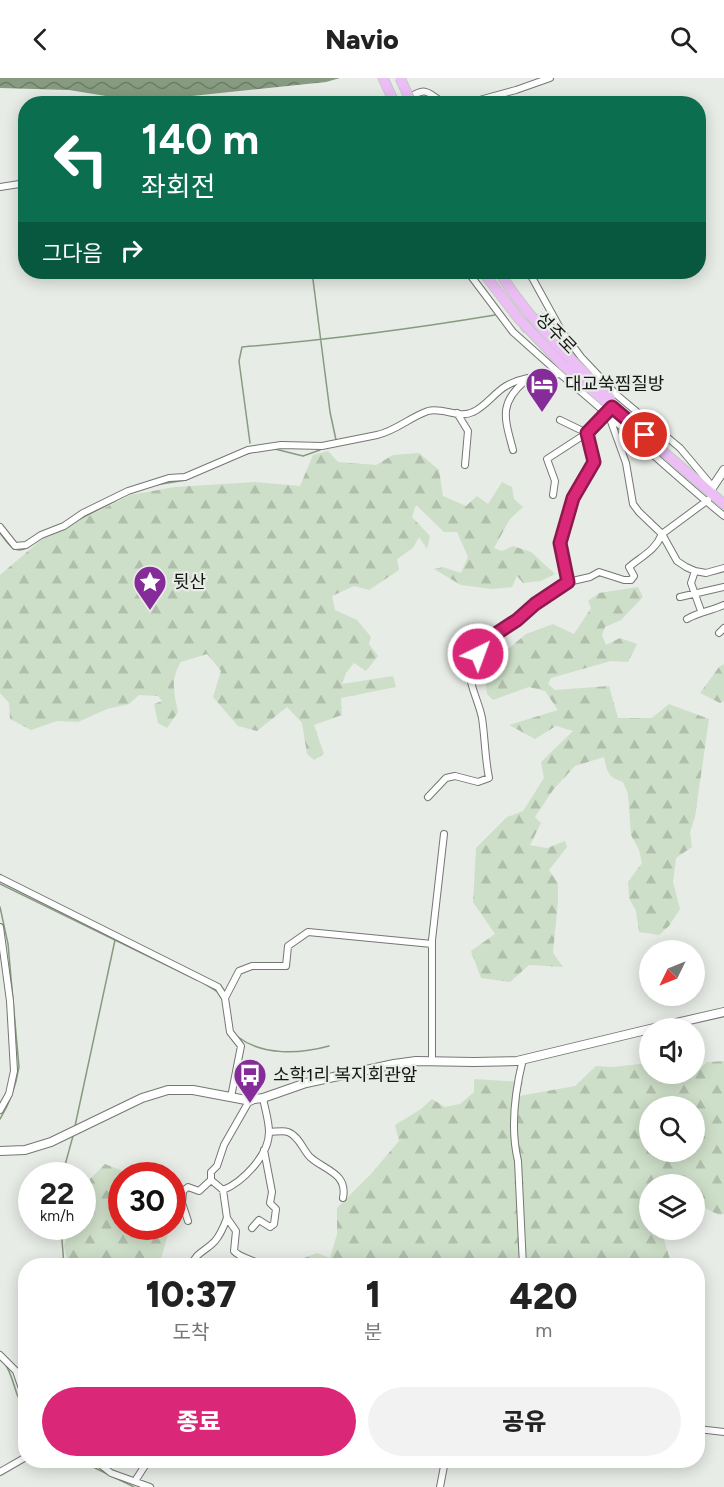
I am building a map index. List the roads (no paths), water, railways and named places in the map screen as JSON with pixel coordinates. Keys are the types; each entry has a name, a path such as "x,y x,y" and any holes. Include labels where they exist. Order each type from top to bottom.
{"highway":[{"path":"383,78 393,96"},
{"path":"400,78 408,96"},
{"name":"성주로","path":"488,279 519,319 610,410 711,489 724,496"},
{"name":"성주로","path":"504,279 570,360 711,489 724,504"}],"street":[{"path":"494,96 550,78"},
{"path":"412,96 423,90 429,91 435,96"},
{"path":"0,187 18,184"},
{"path":"474,279 519,334 560,374 610,410 655,458 724,516"},
{"path":"532,279 546,311 588,365 630,407 680,448 711,489"},
{"path":"0,527 15,546 21,547 128,491 169,478 185,477 249,450 281,445 322,446 385,433 429,411 442,410 466,414 474,411 507,386 528,378 560,374"},
{"path":"513,450 504,416 507,400 528,378"},
{"path":"553,495 555,481 547,459 587,433 610,410"},
{"path":"610,410 626,463 633,504 662,534 677,561 695,571 706,573 724,568"},
{"path":"457,413 468,431 465,465"},
{"path":"560,420 587,433"},
{"path":"568,582 560,543 573,498 594,462 587,433"},
{"path":"428,797 446,778 455,776 478,782 489,778 481,716 470,679 469,666 481,647 535,604 568,582 590,577 599,572 631,580 634,576 628,567 648,553 659,542 662,534 708,502 711,489 724,470"},
{"path":"695,571 691,584 701,611"},
{"path":"680,597 724,586"},
{"path":"687,619 701,611 724,605"},
{"path":"719,633 724,628"},
{"path":"432,1060 432,944 444,834"},
{"path":"0,878 218,987 225,998 230,1032 241,1046 231,1097"},
{"path":"0,927 10,1001 14,1071 9,1094 0,1110"},
{"path":"225,998 239,971 252,966 286,966 288,946 308,932 432,944"},
{"path":"698,1018 724,1012"},
{"path":"188,1221 182,1203 183,1191 188,1187 198,1191 211,1180 211,1172 217,1166 224,1145 248,1103 254,1100 306,1083 394,1064 432,1060 474,1062 523,1059 639,1032"},
{"path":"523,1059 515,1103 523,1258"},
{"path":"0,1152 25,1150 51,1142 142,1098 168,1090 193,1090 254,1100"},
{"path":"223,1190 239,1181 264,1150 269,1132 263,1098"},
{"path":"269,1132 286,1131 293,1135 311,1157 334,1171 343,1186 343,1198"},
{"path":"252,1228 259,1220 270,1227 274,1224 276,1209 270,1203 272,1192 264,1150"},
{"path":"211,1180 223,1190 227,1218 236,1231 234,1251 237,1255 249,1258"},
{"path":"195,1258 213,1243 227,1218"},
{"path":"0,1355 16,1371 18,1377"},
{"path":"705,1430 724,1432"},
{"path":"0,1472 18,1462"},
{"path":"105,1468 111,1473 150,1487"},
{"path":"135,1481 143,1468"},
{"path":"440,1487 444,1468"}],"water":[{"path":"0,78 340,78 326,82 192,96 106,96 69,90 0,88"}],"waterway":[{"path":"313,279 330,412 336,440"},
{"path":"250,443 239,361 242,347 369,334 495,315"},
{"path":"275,449 303,456 320,450"},
{"path":"243,455 253,452"},
{"path":"155,485 186,480"},
{"path":"76,521 115,501"},
{"path":"0,533 15,549 28,547"},
{"path":"0,884 115,940 75,1126"},
{"path":"0,907 8,944 19,1067 12,1094 0,1119"},
{"path":"115,940 197,980"},
{"path":"202,982 218,992"},
{"path":"238,1037 259,1048 282,1052 306,1051 329,1046"},
{"path":"66,1162 73,1136"},
{"path":"62,1240 63,1258"},
{"path":"5,1364 18,1397"},
{"path":"95,1468 134,1487"}],"tunnel":[{"path":"522,331 543,313"}],"place":[{"name":"대교쑥찜질방","path":"542,413"},
{"name":"뒷산","path":"150,611"},
{"name":"소학1리 복지회관앞","path":"250,1104"}]}
